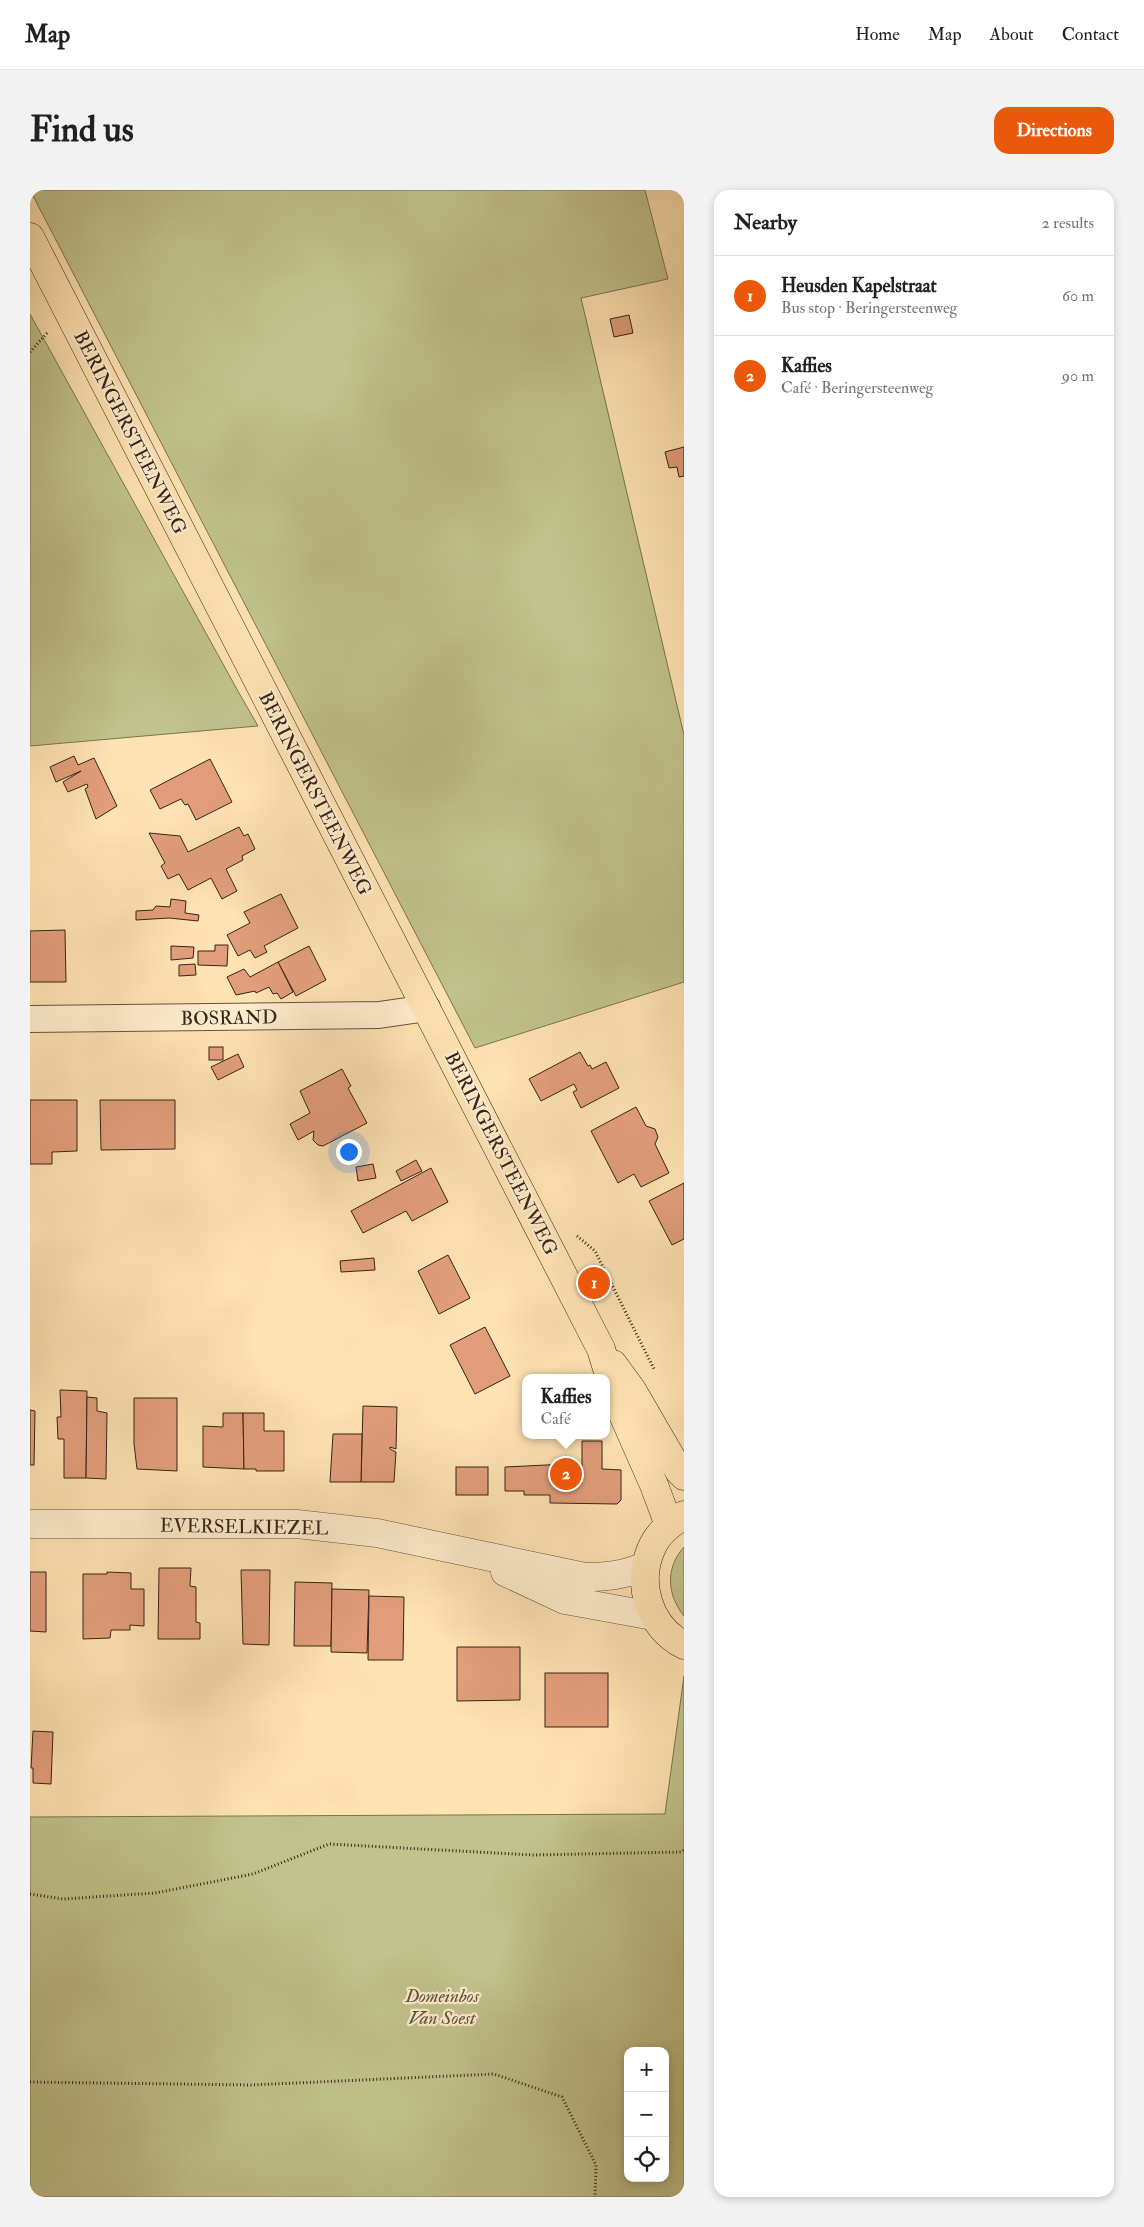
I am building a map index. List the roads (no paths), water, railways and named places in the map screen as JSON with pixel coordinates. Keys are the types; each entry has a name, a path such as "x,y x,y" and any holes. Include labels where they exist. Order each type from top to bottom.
{"main road":[{"name":"BERINGERSTEENWEG","path":"30,236 601,1349 632,1390 679,1471 684,1476"},
{"name":"BERINGERSTEENWEG","path":"601,1349 608,1374"},
{"name":"BERINGERSTEENWEG","path":"610,1380 616,1401 654,1485 676,1520 654,1544 645,1566 645,1592 653,1616 672,1640 684,1646"}],"street":[{"name":"BOSRAND","path":"30,1019 379,1016 427,1008"},
{"name":"EVERSELKIEZEL","path":"30,1524 297,1524 377,1534 456,1549 558,1573 585,1577 608,1578 629,1574 645,1566"},
{"name":"EVERSELKIEZEL","path":"456,1549 565,1600 653,1616"}],"place":[{"name":"Heusden Kapelstraat","path":"594,1283"},
{"name":"Kaffies","path":"566,1474"}],"park label":[{"name":"Domeinbos Van Soest","path":"442,2006"}]}
